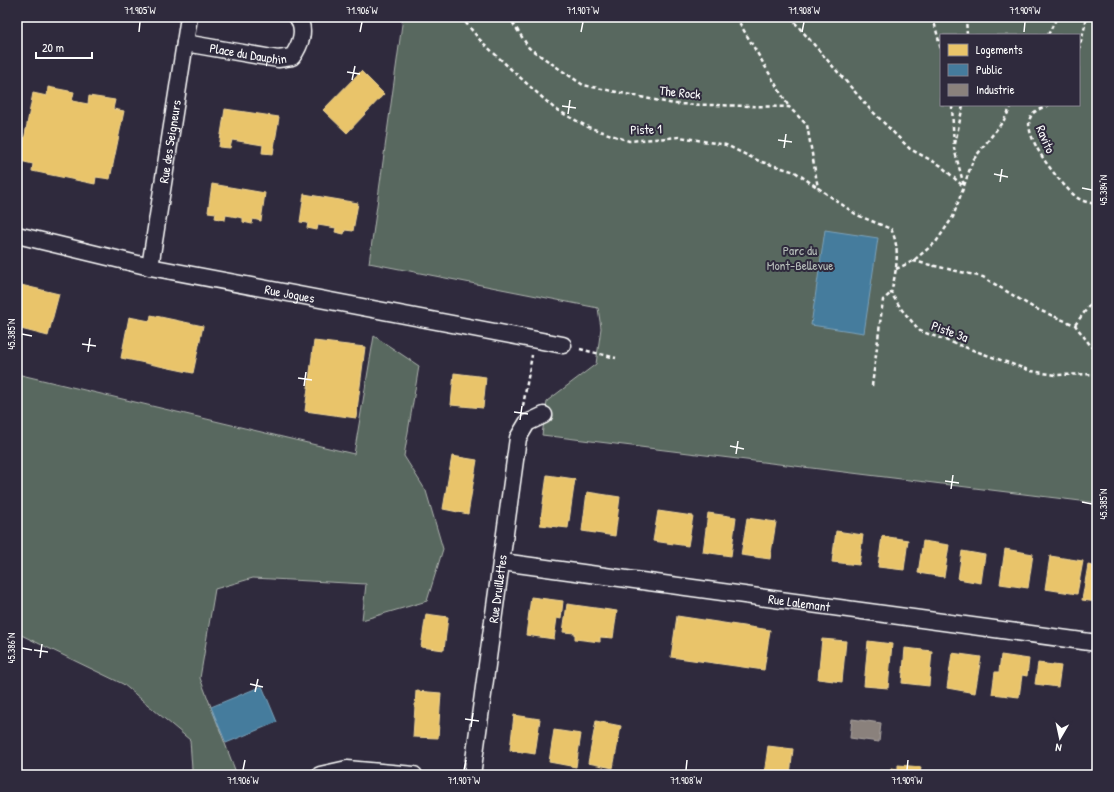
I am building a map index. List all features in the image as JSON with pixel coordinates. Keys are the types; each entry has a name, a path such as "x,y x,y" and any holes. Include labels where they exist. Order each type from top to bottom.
{"street":[{"name":"Rue des Seigneurs","path":"150,267 189,17"},
{"name":"Place du Dauphin","path":"185,43 278,59 292,57 299,47 302,35 301,22 297,17"},
{"name":"Rue Jogues","path":"17,235 150,267 563,345"},
{"name":"Rue Druillettes","path":"472,775 518,438 527,423 544,415"},
{"name":"Rue Lalemant","path":"502,562 1097,643"},
{"path":"320,775 347,768 414,775"}],"path":[{"name":"Piste 1","path":"461,17 503,62 554,109 588,127 629,141 680,137 726,145 759,161 795,172 857,215 891,229 896,238 896,269"},
{"name":"The Rock","path":"509,17 529,48 583,85 674,104 789,107"},
{"path":"736,17 789,107 806,125 818,188"},
{"path":"790,17 869,108 910,150 940,165 964,187"},
{"path":"933,17 940,46"},
{"path":"966,17 966,34"},
{"path":"1049,34 1056,17"},
{"path":"1080,46 1088,17"},
{"path":"952,106 954,148 964,187"},
{"path":"954,148 963,106"},
{"path":"872,386 883,300 891,293 896,269 914,261 936,242 953,217 973,160 1004,120 1011,106"},
{"name":"Ravito","path":"1047,106 1035,111 1031,116 1029,122 1033,139 1048,167 1074,195 1084,201 1097,204"},
{"path":"914,261 983,277 1034,308 1075,325 1097,354"},
{"name":"Piste 3a","path":"891,293 902,310 920,331 1031,371 1056,374 1097,374"},
{"path":"1075,325 1097,295"},
{"path":"518,438 534,339"},
{"path":"563,345 616,358"}],"green space":[{"name":"Parc du Mont-Bellevue","path":"403,17 1097,17 1097,503 542,435 547,401 596,364 601,328 598,308 369,263"},
{"path":"374,336 419,366 404,456 426,491 443,549 427,601 362,620 366,584 253,578 215,589 200,678 237,775 188,775 192,769 190,740 123,684 17,633 17,374 354,454"}],"building: Logements":[{"path":"361,71 384,94 347,133 323,110"},
{"path":"48,87 74,92 72,101 88,104 89,96 115,100 113,109 124,111 110,179 96,177 95,184 32,171 33,164 20,161 33,93 47,96"},
{"path":"225,109 279,117 273,154 262,153 263,145 232,140 230,148 219,147"},
{"path":"212,184 265,193 261,221 253,219 252,224 243,222 243,218 226,215 225,220 215,218 216,213 208,212"},
{"path":"304,194 358,203 353,231 345,230 344,234 335,232 336,228 318,225 317,230 307,228 308,223 300,222"},
{"path":"21,285 59,294 48,336 17,328 17,290 19,290"},
{"path":"151,315 203,326 193,373 121,358 129,317 150,321"},
{"path":"314,341 365,347 356,418 305,411"},
{"path":"454,373 486,377 483,408 451,405"},
{"path":"452,456 477,460 468,514 443,509"},
{"path":"547,475 575,479 568,528 540,525"},
{"path":"587,492 620,497 615,536 582,531"},
{"path":"658,511 693,516 688,546 653,541"},
{"path":"708,513 736,517 731,556 703,552"},
{"path":"747,518 776,522 770,559 741,555"},
{"path":"836,531 863,535 859,565 832,562"},
{"path":"882,536 908,540 904,570 878,567"},
{"path":"923,541 949,545 944,577 918,573"},
{"path":"1005,549 1033,554 1028,588 1000,584"},
{"path":"962,551 985,555 981,583 958,579"},
{"path":"1050,556 1083,561 1077,594 1045,589"},
{"path":"1088,565 1097,567 1097,602 1082,600"},
{"path":"531,597 563,601 561,619 557,618 554,639 526,635"},
{"path":"567,604 617,611 613,638 600,637 600,642 575,639 575,633 563,632"},
{"path":"426,614 448,617 444,650 421,647"},
{"path":"677,616 770,630 764,670 671,657"},
{"path":"822,639 846,641 842,682 818,679"},
{"path":"868,641 892,644 888,688 864,686"},
{"path":"905,648 932,651 929,686 902,683"},
{"path":"952,653 981,657 975,693 947,688"},
{"path":"1001,655 1029,659 1027,676 1022,675 1019,697 992,694 995,672 999,672"},
{"path":"1038,663 1061,666 1058,687 1035,684"},
{"path":"416,691 441,693 438,738 413,737"},
{"path":"514,715 540,719 535,754 510,750"},
{"path":"596,721 621,726 613,768 588,763"},
{"path":"554,730 581,734 576,767 549,762"},
{"path":"768,746 793,749 790,775 764,775"},
{"path":"898,765 921,767 920,775 890,775 891,768 898,769"},
{"path":"811,771 834,775 810,775"}],"building: Public":[{"path":"825,230 878,238 864,333 811,325"},
{"path":"262,686 277,722 226,743 211,707"}],"building: Industrie":[{"path":"852,719 881,723 879,742 850,738"}]}
